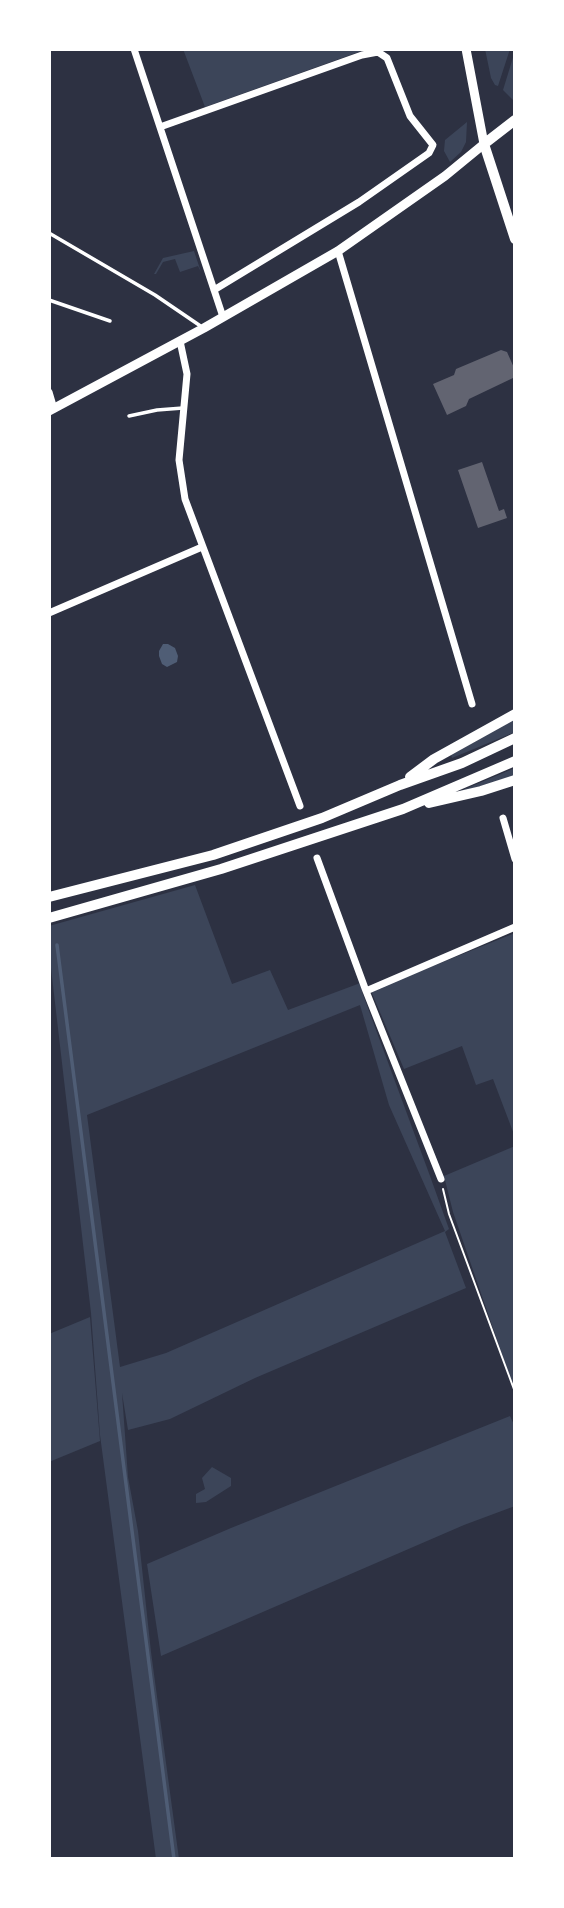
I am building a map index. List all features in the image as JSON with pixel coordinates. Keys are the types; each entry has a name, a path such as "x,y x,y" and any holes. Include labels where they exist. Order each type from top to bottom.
{"highway":[{"path":"400,785 434,759 515,714"},
{"path":"49,897 213,855 322,818 400,785 462,763 515,738"},
{"path":"49,918 222,869 403,809 515,761"},
{"path":"403,809 481,791 515,780"}],"main road":[{"path":"515,120 484,144 515,239"}],"street":[{"path":"134,49 223,317"},
{"path":"49,392 51,410 204,328 338,251 445,176 484,144 466,49"},
{"path":"160,127 362,55 378,52 387,58 411,116 433,145 429,153 359,202 214,290"},
{"path":"338,251 472,704"},
{"path":"180,341 187,374 180,439 180,472 189,514 300,806"},
{"path":"49,613 202,547"},
{"path":"503,818 515,859"},
{"path":"317,858 366,991 441,1179"},
{"path":"366,991 515,927"}],"lane":[{"path":"49,233 155,295 204,328"},
{"path":"49,300 110,321"},
{"path":"129,416 183,408"}],"path":[{"path":"441,1179 449,1214 515,1392"}],"shaded area":[{"path":"183,49 367,49 205,107"},
{"path":"485,49 510,49 498,86 491,78"},
{"path":"515,51 515,102 503,90"},
{"path":"467,122 466,142 461,152 450,162 444,151 445,140"},
{"path":"194,251 201,272 198,266 180,272 175,259 163,262 154,274 163,258"},
{"path":"163,644 175,648 178,656 177,662 167,667 162,664 159,656"},
{"path":"515,719 515,732 452,758 451,755"},
{"path":"515,768 515,776 453,794"},
{"path":"195,885 232,984 270,970 288,1010 363,982 362,992 449,1229 445,1232 466,1288 255,1378 170,1419 128,1430 122,1393 128,1477 138,1531 151,1652 179,1859 156,1859 100,1435 91,1313 49,951 49,926","holes":["360,1005 389,1105 445,1231 166,1353 120,1367 87,1115"]},
{"path":"515,933 515,1137 493,1079 476,1085 462,1046 404,1069 371,991"},
{"path":"515,1146 515,1392 453,1212 444,1176"},
{"path":"90,1317 100,1441 49,1462 49,1334"},
{"path":"510,1416 515,1427 515,1506 464,1525 161,1656 147,1564"},
{"path":"212,1467 231,1478 231,1486 206,1502 196,1503 196,1494 205,1489 202,1478"}],"building":[{"path":"501,350 507,352 515,370 513,378 469,399 466,406 447,415 433,384 454,375 456,369"},
{"path":"482,462 499,511 504,509 507,518 478,528 458,470"}],"waterway":[{"path":"57,945 174,1859"}]}
